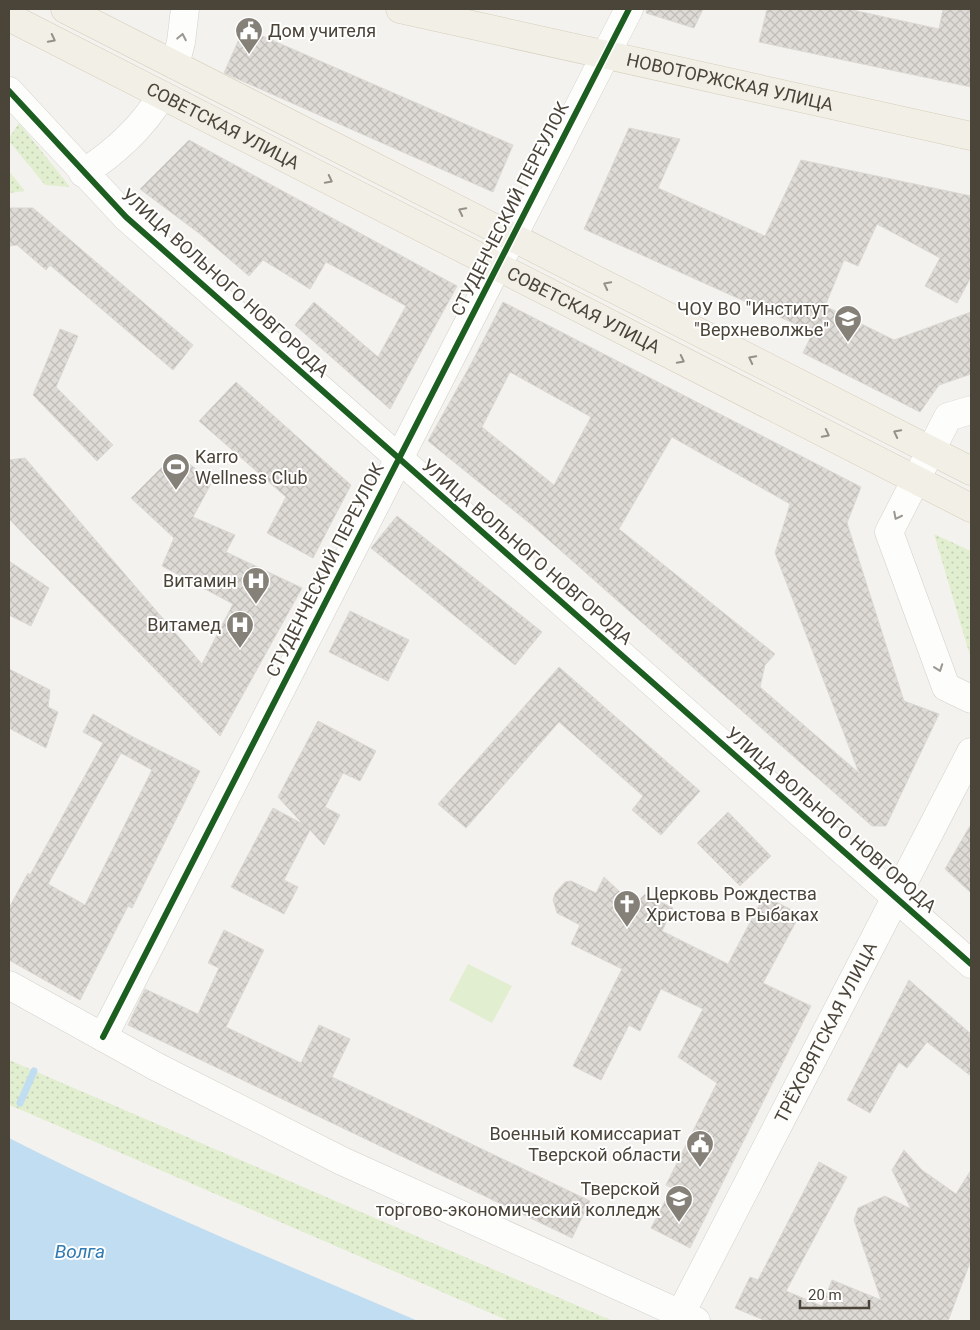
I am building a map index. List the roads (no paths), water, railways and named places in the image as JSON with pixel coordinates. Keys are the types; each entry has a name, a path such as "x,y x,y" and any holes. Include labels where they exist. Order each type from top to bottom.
{"main road":[{"name":"СОВЕТСКАЯ УЛИЦА","path":"65,9 971,471"},
{"name":"НОВОТОРЖСКАЯ УЛИЦА","path":"400,9 971,136"},
{"name":"СОВЕТСКАЯ УЛИЦА","path":"9,17 971,508"}],"street":[{"path":"175,65 181,42 185,9"},
{"name":"СТУДЕНЧЕСКИЙ ПЕРЕУЛОК","path":"103,1037 629,9"},
{"name":"УЛИЦА ВОЛЬНОГО НОВГОРОДА","path":"9,91 83,173 126,217 971,964"},
{"path":"83,173 126,141 144,122 162,95"},
{"path":"971,410 948,417 889,532 946,687 971,699"},
{"name":"ТРЁХСВЯТСКАЯ УЛИЦА","path":"688,1318 896,898 971,752"},
{"path":"9,985 103,1037 342,1161 688,1318"}],"water":[{"name":"Волга","path":"9,1138 161,1210 418,1321 9,1321"}],"waterway":[{"path":"20,1103 34,1071"}],"place":[{"name":"Дом учителя","path":"249,55"},
{"name":"ЧОУ ВО \"Институт \"Верхневолжье\"","path":"848,343"},
{"name":"Karro Wellness Club","path":"176,491"},
{"name":"Витамин","path":"256,605"},
{"name":"Витамед","path":"240,649"},
{"name":"Церковь Рождества Христова в Рыбаках","path":"627,928"},
{"name":"Военный комиссариат Тверской области","path":"700,1168"},
{"name":"Тверской торгово-экономический колледж","path":"679,1223"}]}
